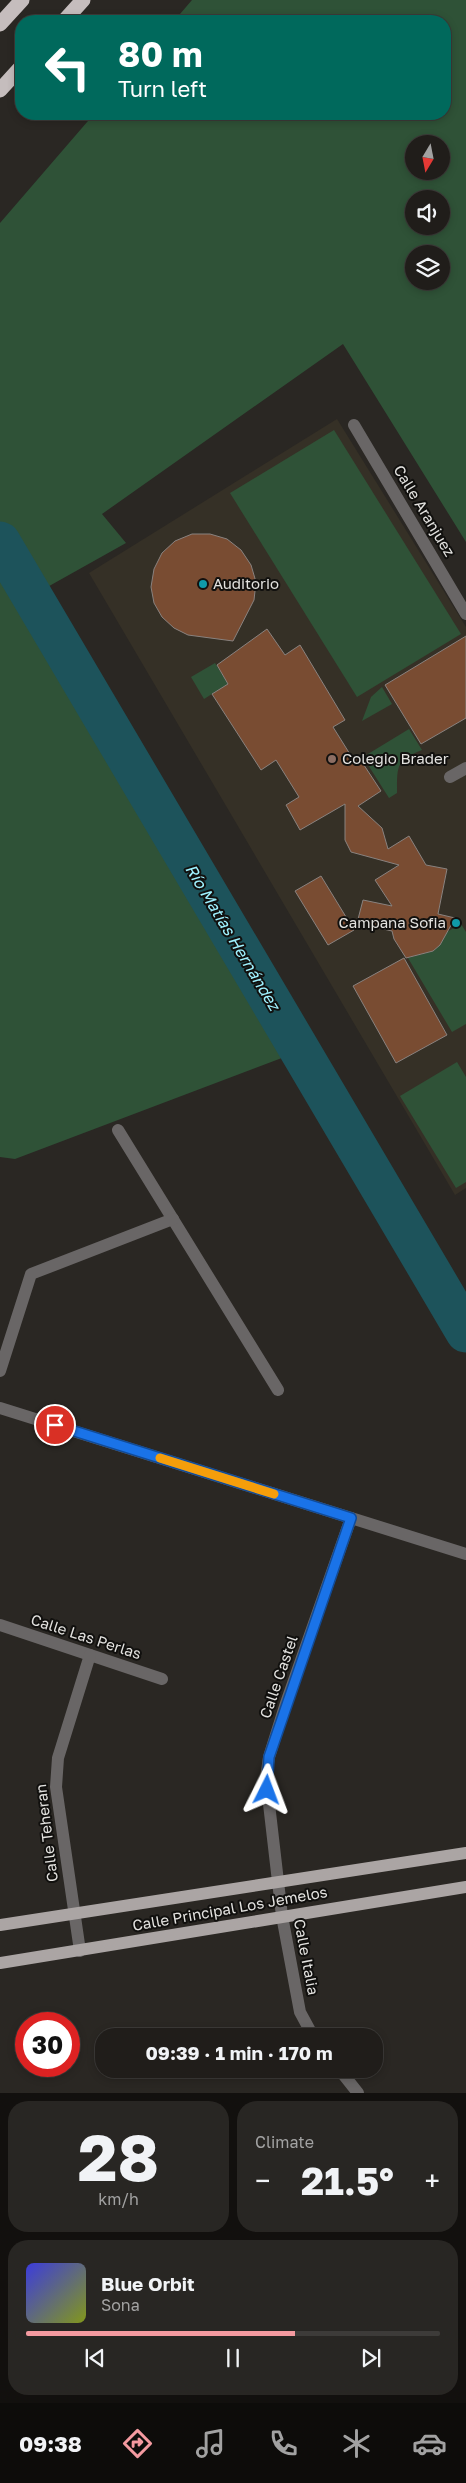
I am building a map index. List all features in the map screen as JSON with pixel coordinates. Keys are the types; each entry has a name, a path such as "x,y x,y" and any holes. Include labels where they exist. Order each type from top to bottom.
{"highway":[{"path":"0,24 22,0"},
{"path":"69,15 83,0"},
{"path":"0,90 15,74"}],"main road":[{"name":"Calle Principal Los Jemelos","path":"0,1925 278,1880 466,1853"},
{"name":"Calle Principal Los Jemelos","path":"0,1963 466,1887"}],"street":[{"name":"Calle Aranjuez","path":"354,425 466,614"},
{"path":"450,777 466,768"},
{"path":"118,1130 278,1390"},
{"path":"0,1371 31,1274 172,1219"},
{"path":"0,1408 466,1554"},
{"name":"Calle Castel","path":"278,1880 267,1802 266,1778 269,1757 351,1518"},
{"name":"Calle Las Perlas","path":"0,1626 162,1679"},
{"name":"Calle Teheran","path":"80,1951 56,1787 58,1758 90,1655"},
{"name":"Calle Italia","path":"278,1880 282,1916 300,2012 309,2028"},
{"path":"346,2078 358,2093"}],"shaded area":[{"name":"Colegio Brader","path":"337,419 466,627 466,1188 455,1195 89,573"}],"green space":[{"path":"192,0 466,0 466,542 343,344 102,514 126,543 26,599 295,1053 15,1159 0,1157 0,223 89,120 451,120 451,15 179,15"},
{"path":"334,430 461,634 357,697 230,493"},
{"path":"215,663 228,684 204,699 191,677"},
{"path":"382,687 392,704 362,721 371,697"},
{"path":"409,729 422,750 407,757 400,765 397,776 397,793 389,798 363,757"},
{"path":"461,924 466,932 466,1024 452,1032 408,958 433,951 440,945 445,933"},
{"path":"457,1062 466,1077 466,1182 456,1188 400,1096"}],"building":[{"name":"Auditorio","path":"192,534 210,534 227,539 241,550 251,565 256,582 254,600 233,641 188,635 174,628 162,617 154,603 151,587 154,569 162,553 175,541"},
{"path":"267,629 285,655 300,645 345,720 333,727 353,759 358,756 381,791 358,806 382,828 388,849 409,836 426,865 447,869 438,914 455,918 440,945 433,951 406,958 394,939 392,931 357,923 363,900 392,906 375,880 399,865 351,852 345,840 345,804 300,830 286,805 299,797 276,760 261,770 212,694 228,684 217,665"},
{"path":"466,636 466,718 421,744 385,685"},
{"path":"321,876 354,930 328,945 295,891"},
{"path":"404,958 447,1035 396,1063 353,986"}],"waterway":[{"name":"Río Matías Hernández","path":"0,542 466,1332"}],"slow traffic":[{"path":"160,1458 274,1494"}],"place":[{"name":"Auditorio","path":"203,584"},
{"name":"Colegio Brader","path":"332,759"},
{"name":"Campana Sofia","path":"456,923"}],"route":[{"path":"55,1425 351,1518 269,1757 266,1778 267,1790"}]}
